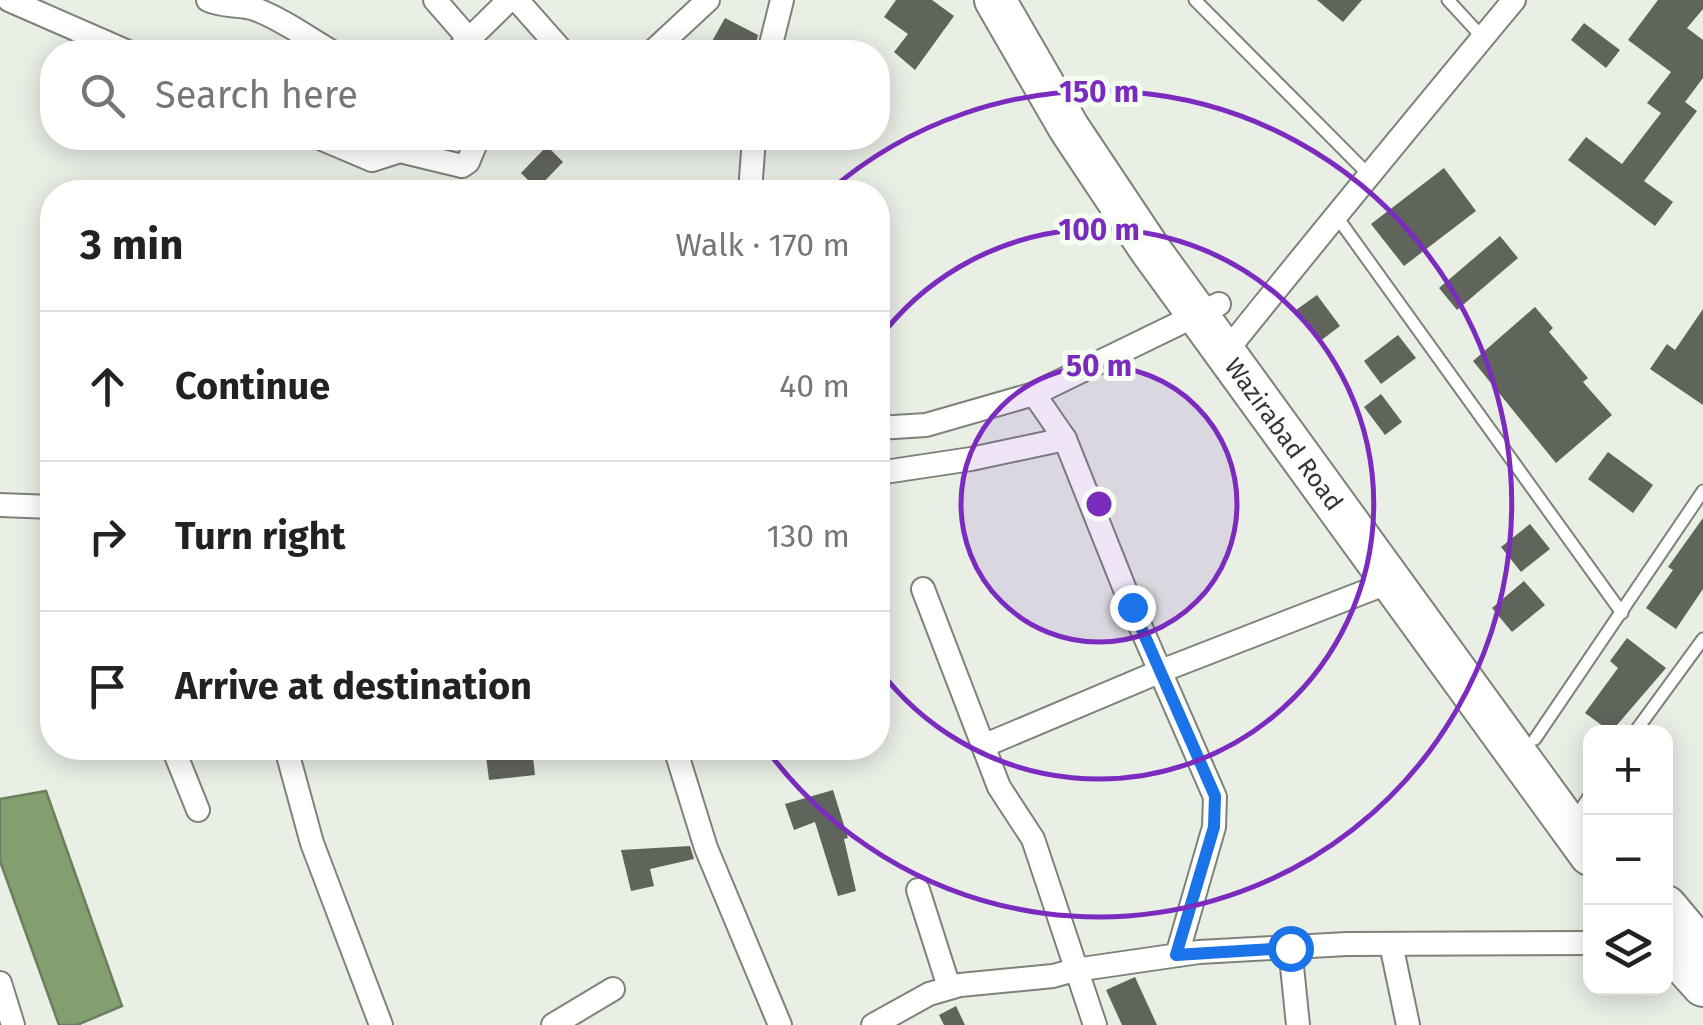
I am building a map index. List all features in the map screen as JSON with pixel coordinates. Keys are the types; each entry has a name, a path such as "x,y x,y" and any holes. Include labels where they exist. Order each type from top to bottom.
{"highway":[{"name":"Wazirabad Road","path":"995,0 1070,128 1149,248 1221,326 1583,799"},
{"name":"Wazirabad Road","path":"1018,0 1047,53 1221,326 1390,582 1583,845"},
{"path":"1674,936 1703,986"}],"street":[{"path":"10,0 101,40"},
{"path":"208,0 222,6 261,11 311,40"},
{"path":"435,0 459,40"},
{"path":"470,40 513,0 551,40"},
{"path":"665,40 708,0"},
{"path":"772,40 782,0"},
{"path":"890,427 926,425 1034,394 1221,326 1337,217 1368,174 1514,0"},
{"path":"347,150 368,159 400,151 462,166 473,150"},
{"path":"379,159 384,150"},
{"path":"751,180 753,150"},
{"path":"1034,394 1065,439 1210,782 1216,809 1176,955"},
{"path":"890,471 1065,439"},
{"path":"0,506 40,507"},
{"path":"983,746 1160,671 1390,582"},
{"path":"923,589 999,787 1038,850 1095,1025"},
{"path":"178,760 198,810"},
{"path":"289,760 312,843 380,1025"},
{"path":"679,760 706,848 780,1025"},
{"path":"918,890 949,988"},
{"path":"1674,936 1680,985 1703,1010"},
{"path":"873,1025 929,994 949,988 1053,976 1176,955 1391,944 1583,943"},
{"path":"1391,944 1408,1025"},
{"path":"1290,948 1298,1025"},
{"path":"0,983 13,1025"},
{"path":"554,1025 613,989"}],"lane":[{"path":"1195,0 1368,174"},
{"path":"1448,0 1483,38"},
{"path":"1337,217 1622,613"},
{"path":"1535,739 1703,491"},
{"path":"1641,725 1703,638"}],"shaded area":[{"path":"46,791 122,1006 77,1025 59,1025 0,861 0,799"}],"building":[{"path":"896,0 932,0 954,16 915,70 894,52 908,34 884,17"},
{"path":"1317,0 1362,0 1343,22"},
{"path":"1658,0 1703,0 1703,9 1687,28 1703,40 1703,78 1685,102 1697,111 1644,181 1673,202 1655,226 1568,160 1586,137 1622,164 1661,113 1647,103 1671,72 1628,40"},
{"path":"725,18 758,35 757,40 713,40"},
{"path":"1584,23 1620,50 1606,68 1571,40"},
{"path":"543,150 551,150 563,162 546,180 528,180 521,173"},
{"path":"1444,168 1476,211 1404,266 1371,224"},
{"path":"1500,236 1518,258 1457,310 1439,288"},
{"path":"1317,295 1340,326 1319,342 1296,310"},
{"path":"1535,307 1553,328 1549,332 1588,378 1583,382 1612,415 1556,463 1473,361"},
{"path":"1703,309 1703,405 1650,369 1667,344 1675,350"},
{"path":"1398,335 1416,358 1381,384 1364,361"},
{"path":"1381,394 1402,422 1385,435 1364,407"},
{"path":"1608,452 1653,485 1633,513 1588,479"},
{"path":"1703,518 1703,589 1676,629 1646,608 1673,570 1668,567"},
{"path":"1530,524 1550,549 1521,572 1501,547"},
{"path":"1524,581 1545,605 1512,632 1492,608"},
{"path":"1627,638 1666,668 1617,725 1601,725 1585,713 1618,668 1610,661"},
{"path":"486,760 533,760 535,775 489,780"},
{"path":"833,790 848,838 844,839 856,891 838,896 815,822 794,830 785,804"},
{"path":"690,846 694,859 650,869 654,886 631,891 621,850"},
{"path":"1135,977 1157,1025 1122,1025 1106,990"},
{"path":"956,1006 965,1025 944,1025 939,1015"}],"route":[{"path":"1132,607 1215,796 1214,827 1176,955 1290,948"}]}
